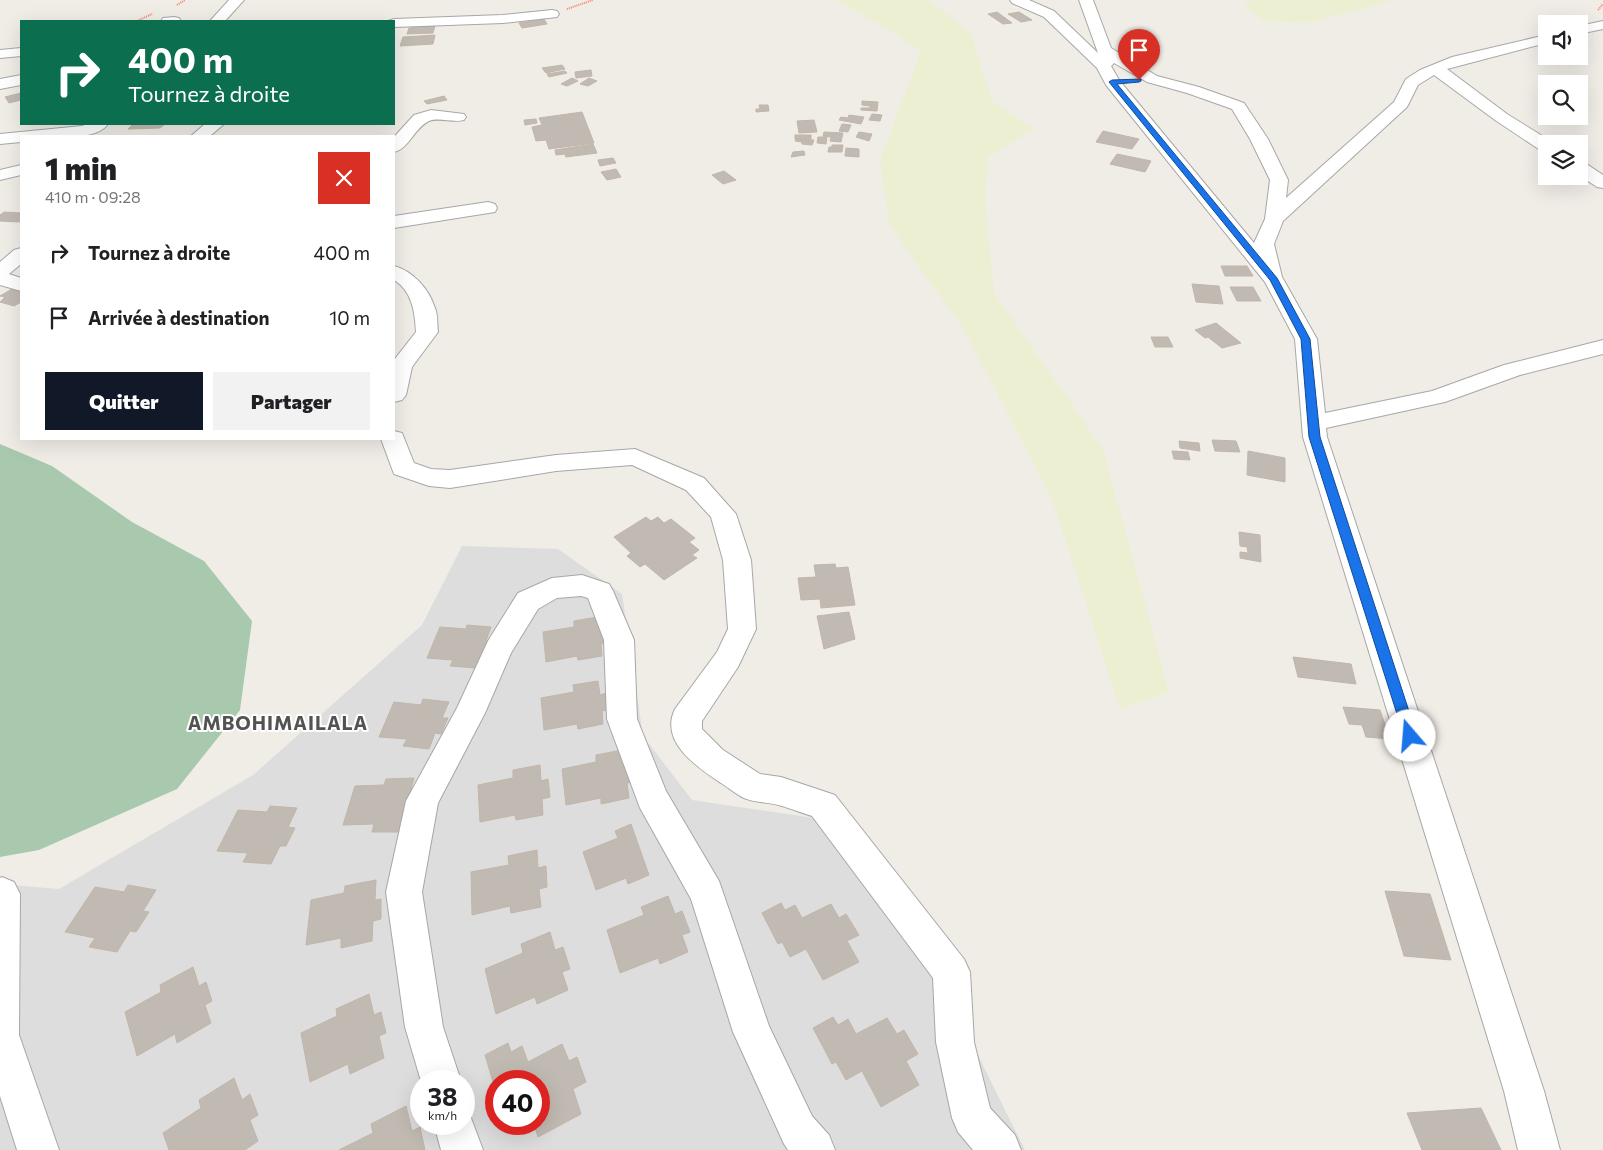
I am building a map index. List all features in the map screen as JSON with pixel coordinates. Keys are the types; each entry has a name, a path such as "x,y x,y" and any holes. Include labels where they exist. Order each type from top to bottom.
{"street":[{"path":"219,20 237,0"},
{"path":"1017,0 1049,14 1107,66 1274,280 1306,339 1314,437 1524,1091 1539,1150"},
{"path":"1086,0 1107,66"},
{"path":"395,23 503,19 552,14"},
{"path":"1588,28 1603,25"},
{"path":"1274,219 1401,104 1412,82 1427,71 1538,41"},
{"path":"0,54 20,52"},
{"path":"1107,66 1193,90 1238,106 1259,139 1279,180 1274,219 1264,244 1274,280"},
{"path":"1107,66 1152,79"},
{"path":"1435,68 1501,117 1538,141"},
{"path":"0,84 20,80"},
{"path":"395,147 420,119 431,115 458,117"},
{"path":"43,135 86,131 98,125"},
{"path":"101,135 110,125"},
{"path":"200,135 215,125"},
{"path":"0,139 20,137"},
{"path":"0,175 20,170"},
{"path":"1588,173 1603,183"},
{"path":"395,222 488,208"},
{"path":"0,272 20,255"},
{"path":"395,273 409,282 425,308 426,332 401,366 395,391"},
{"path":"0,278 20,284"},
{"path":"1313,423 1437,398 1512,370 1603,347"},
{"path":"393,440 403,468 429,477 443,478 497,473 556,463 635,457 696,484 723,514 737,560 742,629 728,659 686,718 686,729 691,740 712,760 754,787 781,790 823,805 951,972 955,1042 972,1118 1000,1150"},
{"path":"438,1070 424,1027 404,892 422,801 470,713 498,649 528,601 552,588 582,585 599,592 619,640 622,719 652,798 706,893 752,1032 798,1130 814,1150"},
{"path":"2,894 0,1035 38,1150"},
{"path":"457,1135 462,1150"}],"path":[{"path":"552,14 593,0"}],"shaded area":[{"path":"462,546 558,549 622,594 643,736 692,800 834,821 908,914 1025,1150 0,1150 0,884 59,889 253,775 422,625"}],"green space":[{"path":"836,0 929,0 972,34 982,72 994,103 1034,129 988,157 985,199 994,293 1103,449 1169,692 1120,709 1052,499 960,322 889,224 880,161 921,51"},
{"path":"1252,0 1394,0 1310,23 1264,21 1243,4"},
{"path":"0,444 52,466 132,522 204,561 252,621 240,710 177,789 39,850 0,857"}],"building":[{"path":"997,12 1012,23 1003,24 988,14"},
{"path":"1019,12 1032,20 1021,22 1008,14"},
{"path":"544,19 547,24 522,28 519,23"},
{"path":"435,26 433,33 407,34 409,28"},
{"path":"435,35 433,44 400,46 403,37"},
{"path":"562,65 565,69 546,73 542,68"},
{"path":"591,70 592,76 576,78 575,72"},
{"path":"565,71 567,73 549,77 547,74"},
{"path":"572,78 578,81 567,86 561,84"},
{"path":"589,78 597,81 588,86 580,84"},
{"path":"20,93 20,100 9,103 5,97"},
{"path":"444,96 447,100 427,104 424,101"},
{"path":"862,101 878,102 877,111 861,110 861,108 870,108 870,106 862,105"},
{"path":"759,105 768,105 769,111 756,112 756,109 760,109"},
{"path":"582,112 594,143 549,149 546,140 536,141 532,127 542,125 539,118"},
{"path":"872,114 882,115 880,121 869,120"},
{"path":"849,115 864,117 861,124 839,120 841,117 848,118"},
{"path":"536,119 537,123 525,125 524,120"},
{"path":"814,120 817,132 799,133 797,121"},
{"path":"842,124 851,125 848,132 839,131"},
{"path":"132,125 164,125 160,128 128,129"},
{"path":"1103,131 1139,139 1132,149 1096,142"},
{"path":"824,132 843,133 841,142 830,141 831,137 823,136"},
{"path":"859,132 872,134 869,141 856,137"},
{"path":"795,135 811,135 811,139 795,139"},
{"path":"818,137 827,137 826,144 817,143"},
{"path":"796,139 814,140 812,145 802,144 802,142 795,141"},
{"path":"593,144 597,153 566,157 565,154 556,155 555,150"},
{"path":"832,145 843,145 842,152 828,152 829,147 832,147"},
{"path":"846,148 859,149 859,157 845,156"},
{"path":"804,151 805,155 791,157 793,152"},
{"path":"1117,154 1151,161 1145,172 1110,164"},
{"path":"613,158 616,163 600,166 598,160"},
{"path":"616,169 621,177 607,180 601,172"},
{"path":"724,171 736,180 723,184 712,175"},
{"path":"4,212 20,213 20,221 0,221 0,215"},
{"path":"1221,266 1247,266 1253,276 1225,276"},
{"path":"1192,284 1219,286 1223,304 1196,302"},
{"path":"1230,287 1253,287 1261,301 1237,301"},
{"path":"12,289 20,291 20,303 14,306 0,302 5,297 0,296"},
{"path":"1216,323 1241,343 1222,348 1195,330"},
{"path":"1151,337 1168,337 1173,347 1155,347"},
{"path":"1212,440 1236,441 1240,452 1215,451"},
{"path":"1179,441 1199,443 1200,451 1180,448"},
{"path":"1172,451 1188,452 1190,460 1174,459"},
{"path":"1248,451 1285,458 1285,482 1247,475"},
{"path":"646,517 651,521 658,517 664,523 671,519 695,538 689,542 699,550 692,555 697,558 664,580 645,564 640,567 627,556 631,553 614,537"},
{"path":"1239,532 1260,535 1261,562 1240,558 1240,552 1248,553 1247,547 1240,546"},
{"path":"835,564 836,568 848,567 855,605 821,608 820,599 801,600 798,578 816,577 814,565"},
{"path":"849,612 855,639 824,649 817,616"},
{"path":"597,617 599,629 605,628 607,643 601,644 602,656 578,660 577,656 546,662 543,632 574,627 574,621"},
{"path":"467,625 491,627 486,641 491,641 486,655 480,655 475,668 450,666 453,660 427,658 440,627 466,629"},
{"path":"1293,657 1351,664 1356,684 1298,677"},
{"path":"598,681 600,695 606,693 608,710 602,711 603,724 578,729 577,724 544,730 541,698 574,692 573,685"},
{"path":"423,699 449,702 442,718 448,718 441,734 435,733 429,749 403,746 407,739 379,737 394,702 421,705"},
{"path":"1343,707 1380,710 1390,739 1366,737 1362,725 1349,724"},
{"path":"622,750 634,782 627,783 629,798 601,804 601,798 566,805 562,769 596,762 596,755"},
{"path":"540,765 541,781 548,779 550,797 542,799 543,815 516,820 515,815 480,822 478,785 513,778 513,770"},
{"path":"414,778 400,832 372,832 374,824 343,825 355,786 384,785 386,779"},
{"path":"270,806 297,808 288,827 295,828 286,846 280,846 271,864 243,862 248,853 217,851 238,810 267,812"},
{"path":"631,824 649,875 628,884 626,878 596,890 583,852 618,838 615,831"},
{"path":"537,850 538,868 546,866 547,887 539,889 541,907 511,913 510,906 472,915 471,872 509,865 508,856"},
{"path":"376,880 375,900 381,899 381,919 373,921 372,941 341,948 341,938 306,945 311,900 344,893 345,886"},
{"path":"128,885 156,890 143,911 149,912 136,932 130,931 117,952 89,947 95,938 65,932 95,887 124,892"},
{"path":"1385,891 1430,894 1451,960 1404,956"},
{"path":"668,896 675,914 682,911 690,932 682,935 688,952 660,964 658,958 620,973 607,930 644,915 641,907"},
{"path":"781,903 785,910 795,905 802,918 831,904 839,918 846,914 859,935 847,941 859,962 823,980 806,949 790,957 782,942 778,944 762,913"},
{"path":"550,932 555,950 563,947 570,969 562,972 568,990 537,1004 535,997 496,1014 485,969 523,953 521,944"},
{"path":"193,967 199,986 206,982 212,1001 205,1005 211,1023 177,1043 175,1034 137,1056 125,1012 161,992 160,985"},
{"path":"369,994 374,1015 381,1012 386,1033 379,1036 384,1058 350,1074 348,1064 310,1082 301,1033 337,1016 336,1009"},
{"path":"833,1017 838,1025 848,1019 856,1034 887,1018 897,1034 904,1030 918,1054 906,1061 919,1085 881,1107 862,1071 846,1080 836,1062 832,1064 813,1028"},
{"path":"508,1043 511,1052 522,1046 528,1062 562,1044 569,1061 577,1057 586,1082 573,1089 581,1114 550,1131 550,1070 489,1070 485,1055"},
{"path":"234,1078 242,1100 250,1094 258,1115 250,1120 258,1141 245,1150 169,1150 163,1133 201,1108 199,1100"},
{"path":"406,1106 410,1123 410,1135 422,1135 425,1150 339,1150 373,1133 371,1124"},
{"path":"1481,1108 1501,1150 1422,1150 1407,1113"}],"district":[{"name":"AMBOHIMAILALA","path":"278,722"}],"route":[{"path":"1139,80 1112,82 1274,280 1306,339 1314,437 1410,736"}]}
